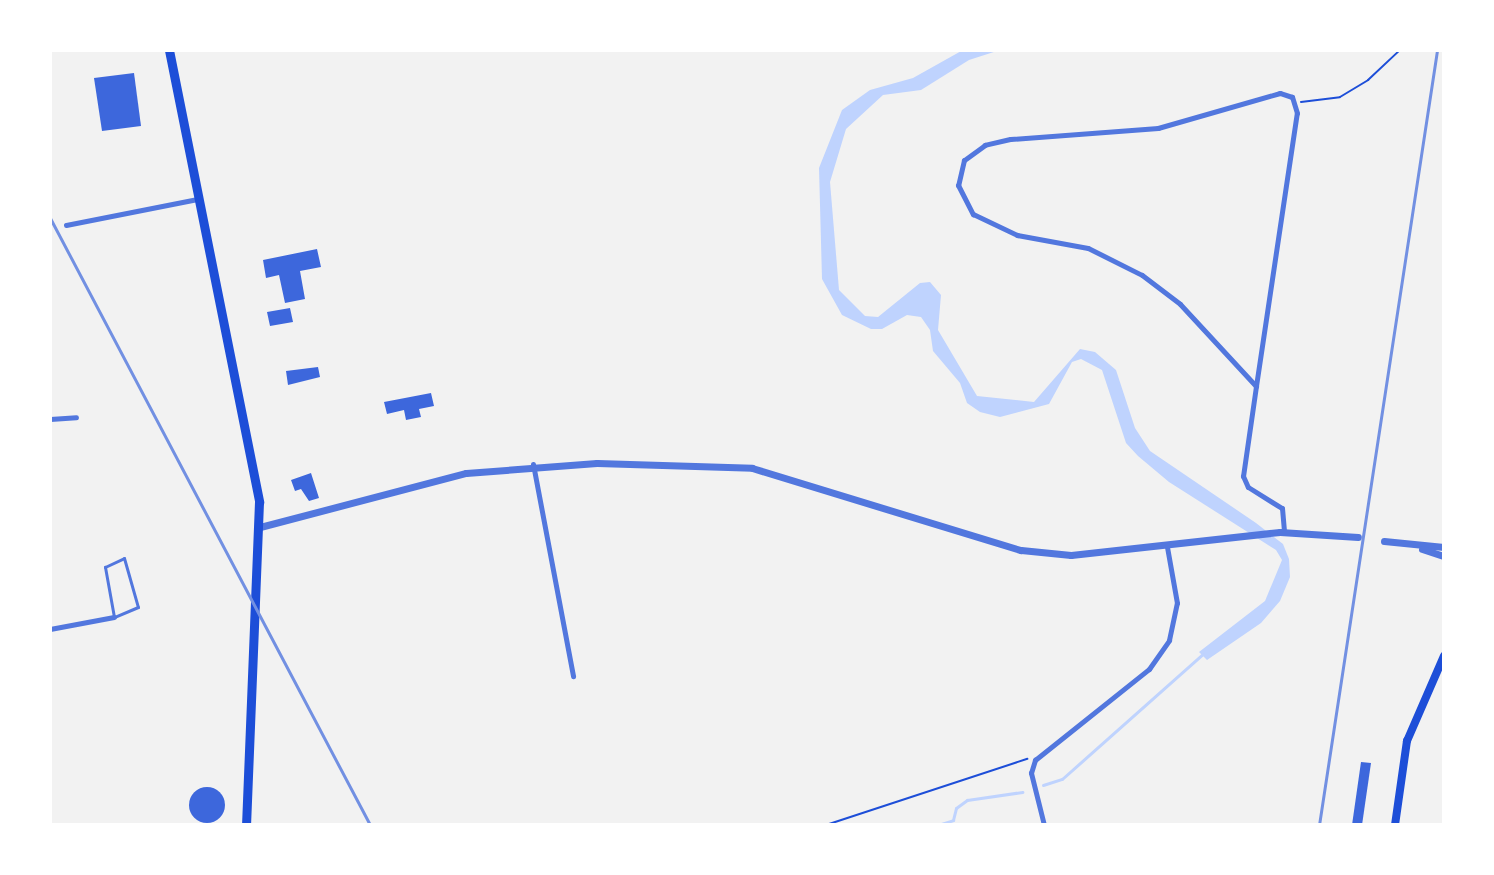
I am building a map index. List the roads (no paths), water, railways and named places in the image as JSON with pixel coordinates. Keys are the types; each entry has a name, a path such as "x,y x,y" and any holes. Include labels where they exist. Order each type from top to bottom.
{"main road":[{"path":"169,50 251,443 260,527 246,825"},
{"path":"1395,825 1407,741 1444,656"}],"street":[{"path":"1256,386 1180,304 1142,275 1088,248 989,225 963,202 958,175 969,155 994,142 1158,128 1280,93 1296,102 1256,386 1243,476 1248,487 1282,508 1282,532"},
{"path":"66,225 198,198"},
{"path":"50,419 76,417"},
{"path":"533,464 573,676"},
{"path":"260,527 426,481 533,464 752,468 1021,550 1086,556 1282,532 1358,537"},
{"path":"1384,541 1444,556"},
{"path":"1412,546 1444,547"},
{"path":"1044,825 1031,773 1043,753 1149,669 1163,651 1177,617 1167,547"},
{"path":"50,629 114,617"}],"lane":[{"path":"124,558 138,607 114,617 105,567 124,558"}],"water":[{"path":"963,50 1000,50 969,60 921,90 883,95 846,129 830,182 839,290 865,316 878,317 920,283 930,282 941,295 938,330 977,396 1034,402 1080,349 1095,352 1116,370 1135,428 1150,451 1256,523 1283,544 1289,559 1290,577 1280,601 1261,623 1207,660 1199,652 1265,601 1282,560 1276,550 1169,482 1138,456 1126,443 1102,370 1081,359 1072,362 1049,404 1000,417 980,412 967,403 960,383 933,351 930,330 921,317 907,315 882,329 871,329 842,315 822,279 819,168 842,110 870,90 913,78"}],"waterway":[{"path":"1043,785 1062,779 1203,654"},
{"path":"938,825 953,820 956,808 967,800 1022,792"}],"railway":[{"path":"1319,825 1437,50"},
{"path":"50,218 370,825"}]}
